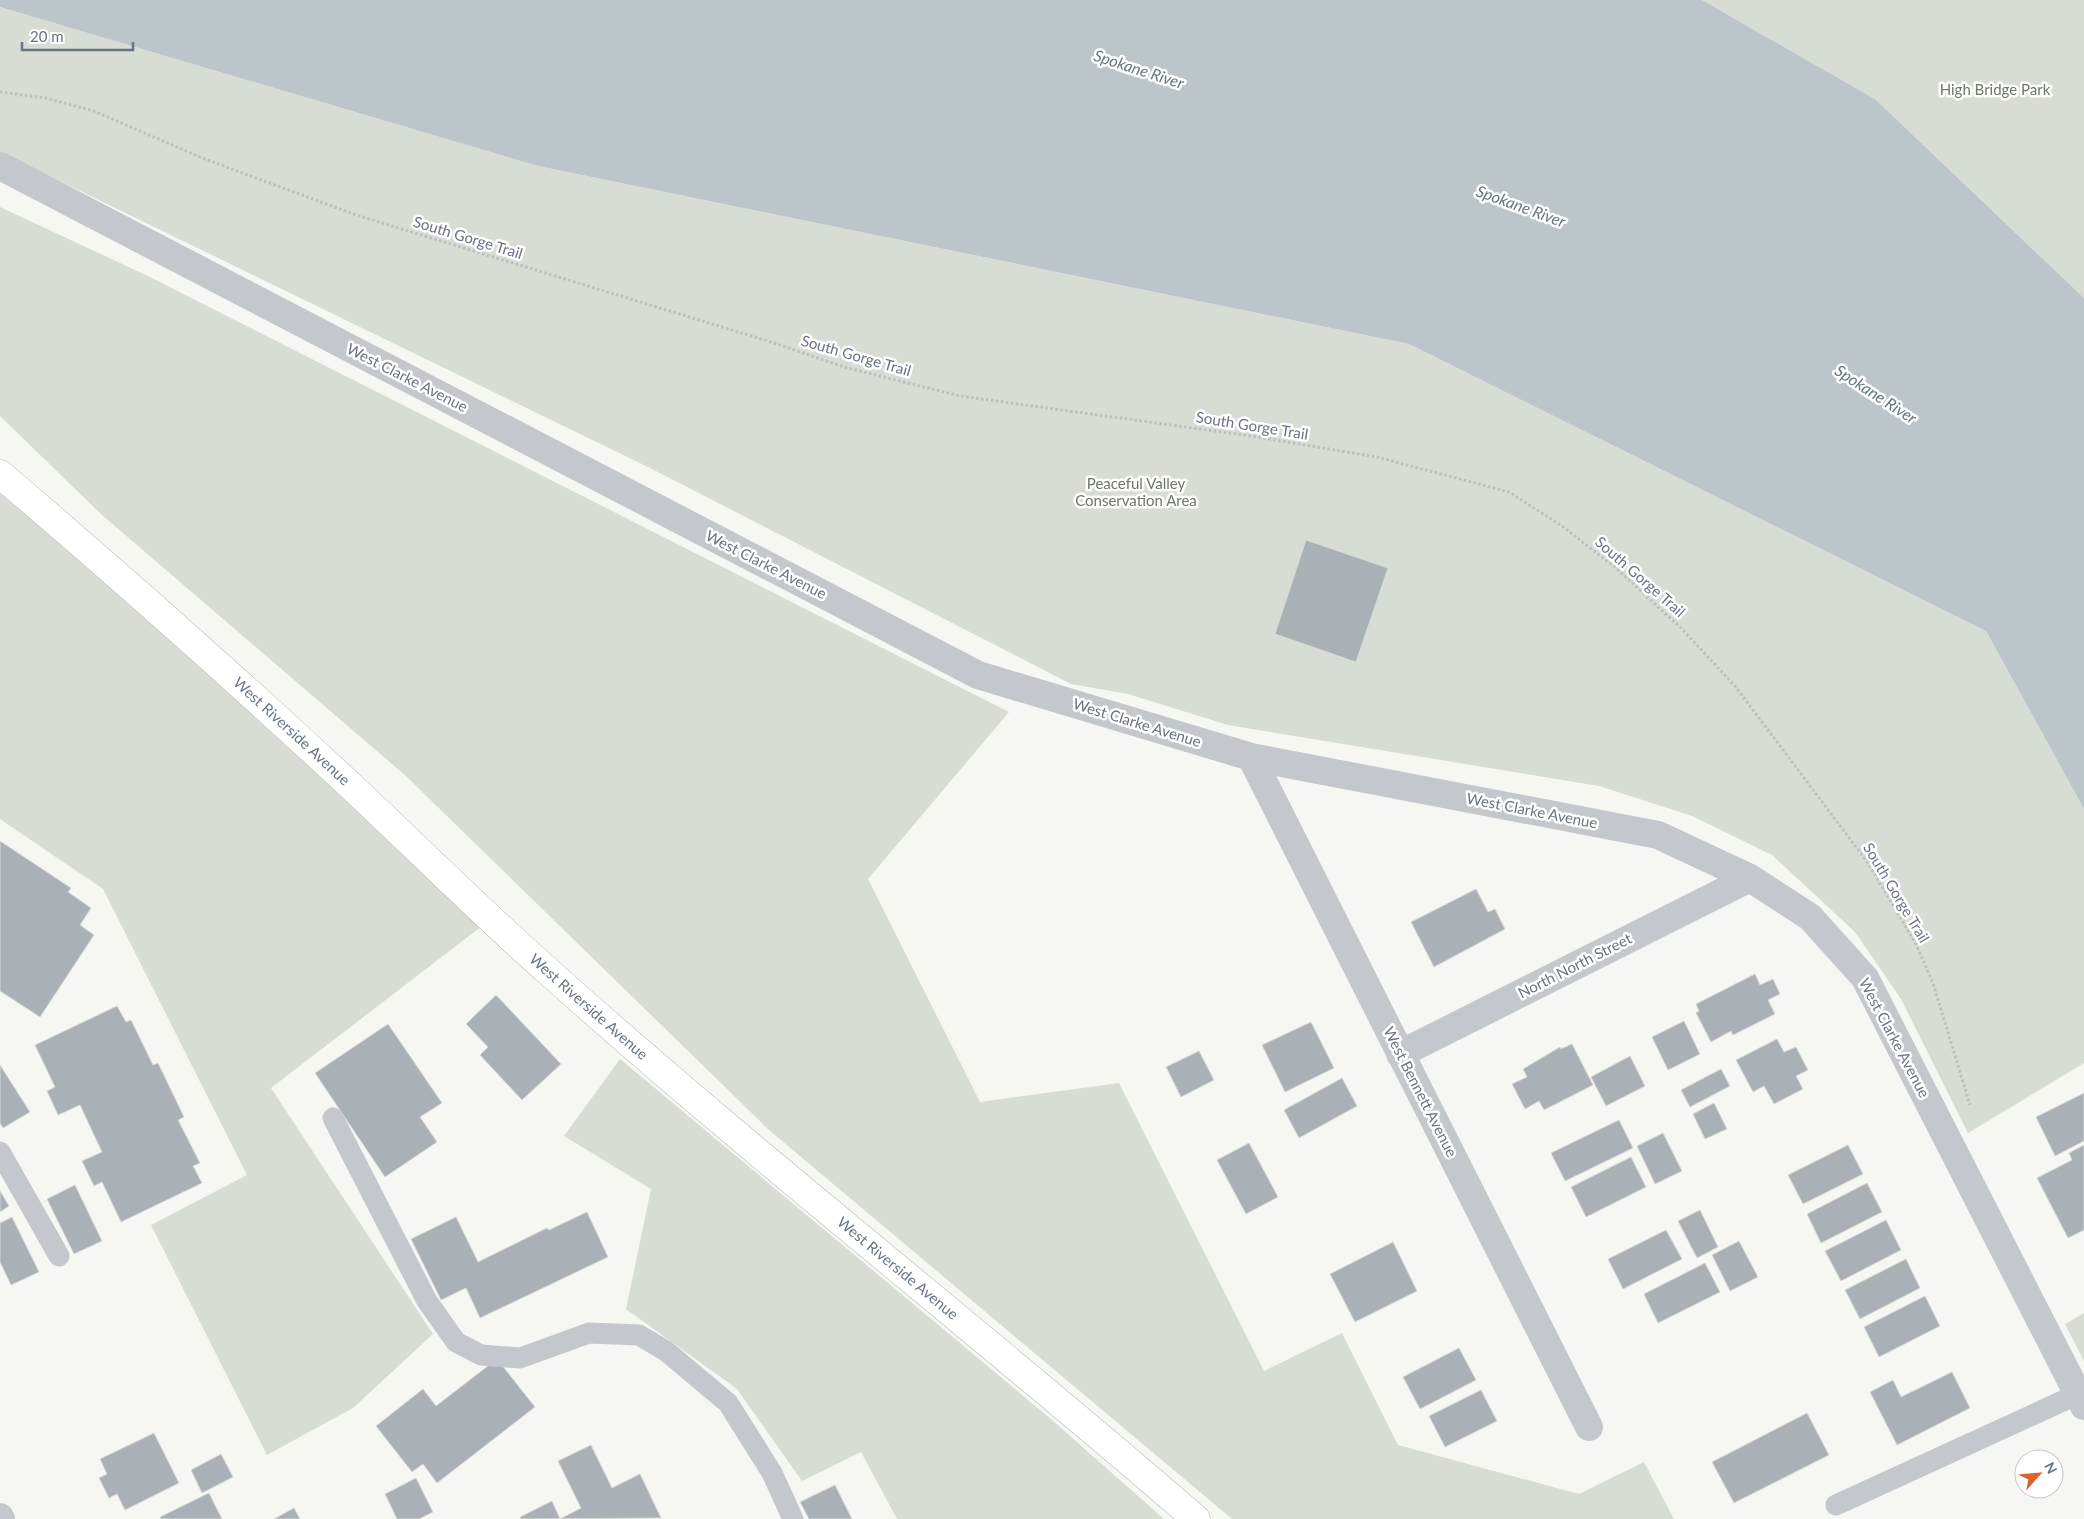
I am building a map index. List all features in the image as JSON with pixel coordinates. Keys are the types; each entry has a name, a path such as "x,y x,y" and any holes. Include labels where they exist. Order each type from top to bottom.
{"main road":[{"name":"West Riverside Avenue","path":"0,474 136,589 563,985 744,1142 1104,1439 1196,1519"}],"street":[{"name":"West Clarke Avenue","path":"0,166 978,675 1250,758 1658,835 1750,878 1810,917 1864,978 2081,1400"},
{"name":"West Bennett Avenue","path":"1250,758 1590,1427"},
{"name":"North North Street","path":"1400,1054 1750,878"}],"lane":[{"path":"333,1118 426,1301 456,1342 481,1355 520,1358 589,1333 639,1335 666,1351 728,1403 772,1473 793,1519"},
{"path":"0,1152 59,1256"},
{"path":"1836,1506 2081,1400"}],"path":[{"name":"South Gorge Trail","path":"0,92 45,98 94,111 210,161 356,215 771,342 844,367 960,396 1251,436 1377,457 1509,492 1562,526 1617,569 1682,629 1734,686 1868,863 1916,944 1933,983 1971,1110"}],"green space":[{"name":"High Bridge Park","path":"1702,0 2084,0 2084,298 1875,99"},
{"name":"Peaceful Valley Conservation Area","path":"0,7 538,166 1409,344 1986,631 2084,809 2084,1063 1968,1133 1901,999 1855,932 1772,855 1692,816 1599,786 1228,725 1128,694 1071,684 650,468 0,152"},
{"path":"0,207 150,277 1009,712 868,879 980,1102 1119,1083 1264,1371 1342,1333 1398,1445 1579,1494 1644,1462 1674,1519 1232,1519 769,1130 406,776 102,515 0,416"},
{"path":"0,492 132,603 482,926 271,1088 433,1334 353,1408 267,1455 151,1225 247,1175 103,889 0,819"},
{"path":"620,1059 1052,1420 1164,1519 897,1519 861,1452 802,1481 737,1389 626,1309 651,1189 564,1136"},
{"path":"2084,1313 2084,1361 2065,1324"}],"water":[{"name":"Spokane River","path":"0,0 1702,0 1875,99 2084,298 2084,809 1986,631 1409,344 538,166 0,7"}],"building":[{"path":"1306,540 1388,568 1356,662 1275,634"},
{"path":"0,841 71,888 68,892 91,908 80,925 94,935 40,1017 0,991"},
{"path":"1476,889 1488,912 1495,909 1505,929 1434,967 1411,922"},
{"path":"1755,974 1760,985 1773,979 1780,994 1768,1000 1775,1014 1733,1035 1731,1031 1711,1042 1696,1013 1699,1011 1696,1004"},
{"path":"496,995 561,1064 522,1100 480,1055 488,1047 466,1024"},
{"path":"117,1006 126,1022 131,1020 153,1065 158,1063 184,1117 178,1120 200,1163 193,1166 202,1183 121,1222 102,1182 94,1186 82,1161 102,1152 80,1105 58,1115 47,1091 55,1087 35,1045"},
{"path":"1684,1021 1700,1054 1668,1070 1652,1037"},
{"path":"1311,1022 1334,1068 1285,1092 1262,1045"},
{"path":"388,1024 442,1103 420,1117 437,1142 385,1177 315,1073"},
{"path":"1777,1039 1784,1052 1796,1047 1808,1070 1796,1076 1803,1089 1774,1104 1764,1086 1753,1092 1736,1060"},
{"path":"1572,1044 1593,1085 1544,1110 1539,1101 1525,1109 1512,1084 1527,1077 1523,1069 1560,1047 1561,1049"},
{"path":"1199,1051 1214,1080 1181,1097 1166,1067"},
{"path":"1630,1056 1645,1086 1606,1106 1591,1077"},
{"path":"0,1065 30,1112 3,1128 0,1123"},
{"path":"1721,1069 1730,1086 1690,1107 1681,1090"},
{"path":"1342,1078 1357,1106 1299,1138 1284,1110"},
{"path":"2084,1093 2084,1141 2055,1156 2036,1117"},
{"path":"1714,1103 1727,1129 1705,1139 1693,1114"},
{"path":"1619,1120 1633,1148 1565,1181 1551,1153"},
{"path":"1663,1133 1682,1171 1655,1184 1637,1146"},
{"path":"1249,1143 1278,1197 1246,1214 1217,1160"},
{"path":"1848,1145 1863,1174 1803,1204 1788,1175"},
{"path":"2084,1145 2084,1230 2068,1238 2037,1178 2072,1160 2069,1153"},
{"path":"1631,1157 1646,1187 1586,1217 1571,1187"},
{"path":"1867,1183 1882,1212 1821,1243 1807,1214"},
{"path":"75,1185 102,1241 74,1254 47,1199"},
{"path":"0,1191 9,1206 0,1212"},
{"path":"1700,1210 1718,1247 1697,1258 1678,1221"},
{"path":"587,1212 608,1257 480,1318 466,1288 441,1300 411,1239 456,1217 478,1262 547,1228 549,1230"},
{"path":"12,1217 39,1272 11,1285 0,1262 0,1223"},
{"path":"1886,1220 1901,1250 1841,1281 1825,1251"},
{"path":"1666,1230 1682,1259 1623,1289 1608,1259"},
{"path":"1739,1241 1758,1277 1730,1291 1712,1255"},
{"path":"1393,1242 1417,1291 1355,1322 1330,1274"},
{"path":"1906,1259 1920,1288 1860,1319 1845,1290"},
{"path":"1705,1263 1720,1292 1658,1323 1644,1294"},
{"path":"1925,1296 1940,1326 1879,1357 1864,1327"},
{"path":"1459,1348 1476,1380 1420,1409 1403,1377"},
{"path":"497,1359 535,1407 437,1483 423,1464 412,1472 376,1426 423,1389 436,1406"},
{"path":"1952,1372 1970,1408 1897,1445 1870,1392 1893,1380 1901,1397"},
{"path":"1481,1390 1497,1421 1445,1447 1429,1416"},
{"path":"1807,1413 1829,1455 1734,1503 1712,1462"},
{"path":"154,1433 179,1483 125,1510 117,1494 109,1498 99,1478 107,1474 100,1459"},
{"path":"591,1445 612,1488 640,1474 661,1518 561,1519 581,1508 558,1461"},
{"path":"221,1454 233,1477 202,1493 191,1470"},
{"path":"416,1478 433,1512 419,1519 397,1519 385,1494"},
{"path":"835,1485 852,1519 809,1519 800,1502"},
{"path":"209,1493 222,1519 161,1519 160,1517"},
{"path":"552,1501 560,1519 521,1519 520,1517"},
{"path":"294,1508 300,1519 274,1519"}]}
